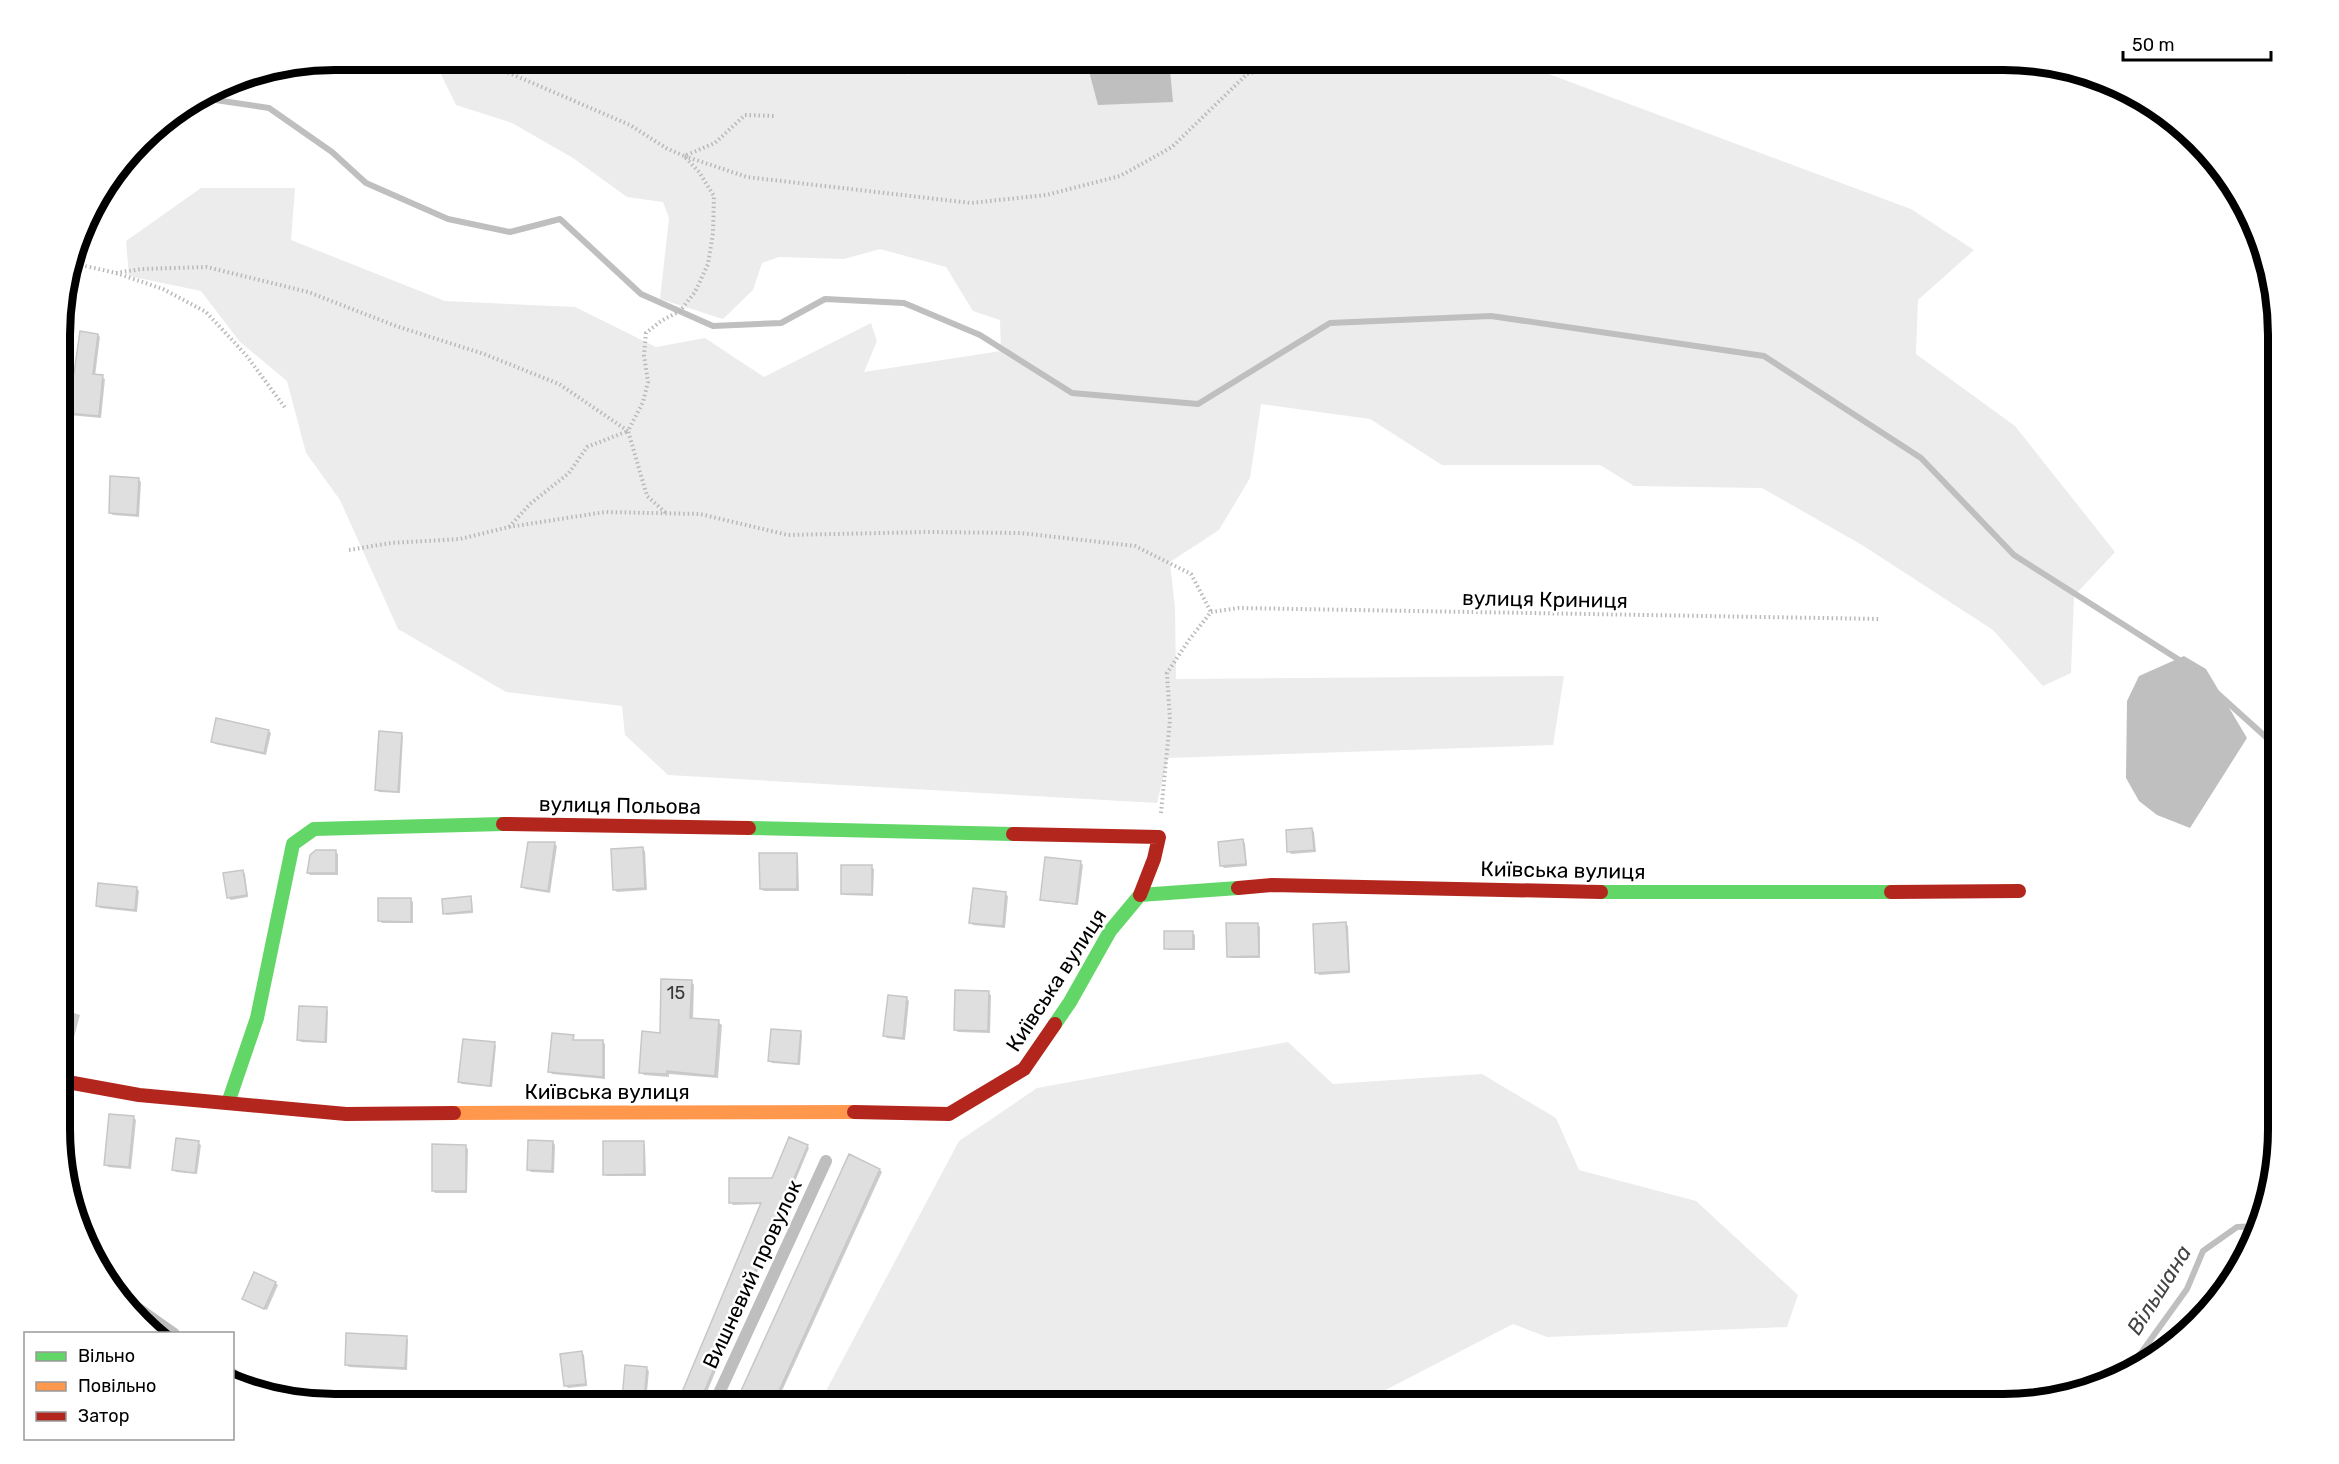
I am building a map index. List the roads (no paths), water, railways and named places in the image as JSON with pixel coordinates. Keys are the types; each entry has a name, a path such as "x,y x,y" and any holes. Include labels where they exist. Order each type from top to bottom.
{"street":[{"name":"вулиця Польова","path":"228,1103 257,1018 293,844 314,829 540,823 1159,837 1154,859 1140,895"},
{"name":"Київська вулиця","path":"70,1082 139,1095 346,1114 774,1112 950,1114 1024,1069 1070,1002 1110,932 1140,895 1272,885 1651,892 2019,891"}],"lane":[{"name":"Вишневий провулок","path":"719,1394 826,1161"},
{"path":"147,1315 171,1332"}],"waterway":[{"path":"215,100 269,108 332,152 366,183 448,219 510,232 560,219 641,294 713,326 781,323 825,299 904,303 980,335 1072,393 1198,404 1330,323 1491,316 1764,356 1921,458 2014,555 2184,663"},
{"path":"2216,692 2268,739"},
{"name":"Вільшана","path":"2138,1357 2187,1289 2203,1251 2237,1227 2249,1226"}]}
